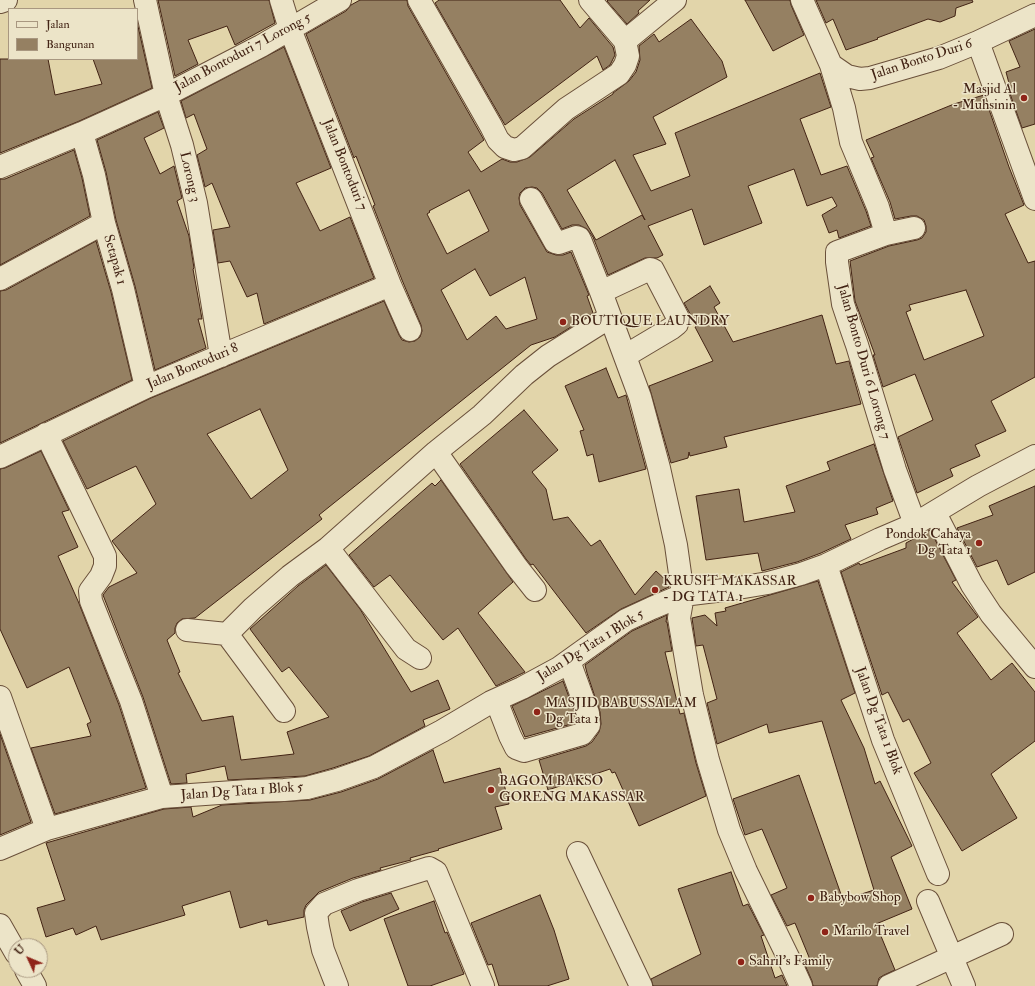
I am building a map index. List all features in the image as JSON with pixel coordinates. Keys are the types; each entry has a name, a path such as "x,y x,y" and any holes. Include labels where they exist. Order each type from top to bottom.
{"street":[{"path":"0,2 6,0"},
{"name":"Lorong 3","path":"145,0 166,95 182,145 196,203 221,356"},
{"name":"Jalan Bontoduri 7","path":"281,0 290,29 390,285 410,330"},
{"name":"Jalan Bontoduri 7 Lorong 5","path":"0,167 82,133 166,95 225,66 340,0"},
{"path":"419,0 498,140 505,147 514,150 522,148 566,109 619,74 625,65 628,56 625,41 590,0"},
{"path":"625,41 674,0"},
{"path":"802,0 831,65 844,108 851,142 878,207 886,234 914,228"},
{"name":"Jalan Bonto Duri 6","path":"831,65 847,76 860,79 870,78 938,58 978,42 1035,15"},
{"path":"978,42 1035,199"},
{"name":"Setapak 1","path":"82,133 94,175 104,223 123,289 146,387"},
{"path":"531,199 556,242 559,243 576,237 579,238 640,397 665,492 679,562 683,595 679,618 687,672 699,728 729,830 746,871 788,956 800,986"},
{"path":"0,278 104,223"},
{"name":"Jalan Bonto Duri 6 Lorong 7","path":"886,234 847,247 837,252 837,262 844,304 850,325 895,470 915,524"},
{"path":"601,292 650,269 653,270 678,318 677,324 672,328 625,356"},
{"name":"Jalan Bontoduri 8","path":"0,457 146,387 390,285"},
{"path":"227,634 253,608 290,576 328,548 436,452 482,415 524,375 548,356 610,317"},
{"path":"46,434 105,556 101,576 90,591 91,601 132,701 162,797"},
{"path":"436,452 516,566 535,590"},
{"name":"Jalan Dg Tata 1 Blok 5","path":"0,849 47,829 162,797 307,788 337,780 380,764 496,700 559,668 626,620 683,595 732,590 768,583 826,565 935,514 978,486 1035,456"},
{"path":"935,514 972,585 991,614 1035,667"},
{"path":"328,548 406,649 420,658"},
{"name":"Jalan Dg Tata 1 Blok","path":"826,565 883,740 938,874"},
{"path":"187,630 227,634 284,711"},
{"path":"496,700 516,748 524,751 582,734 589,725 588,713 569,661"},
{"path":"0,697 47,829"},
{"path":"578,853 641,986"},
{"path":"337,986 324,950 316,913 324,904 358,890 428,868 436,872 483,986"},
{"path":"928,901 964,986"},
{"path":"0,925 8,939"},
{"path":"889,986 1002,934"}],"building":[{"path":"158,0 269,0 275,23 235,45 227,26 188,40 198,64 175,76"},
{"path":"360,0 407,0 408,6 484,140 468,152 481,172 502,159 510,162 517,162 530,157 574,119 613,94 629,81 636,72 640,60 639,46 654,34 659,42 691,19 722,61 727,77 653,117 666,144 633,155 651,191 690,176 675,133 820,73 831,107 800,119 821,175 847,166 871,226 839,238 837,230 829,233 822,215 837,206 832,197 807,206 794,169 748,186 762,223 704,245 692,209 648,226 663,255 657,258 645,258 608,275 593,237 587,229 579,225 572,225 562,229 542,193 537,188 525,188 520,193 520,205 547,252 556,255 563,255 571,252 589,295 587,296 593,313 555,337 531,345 319,515 322,519 195,618 182,619 177,623 175,633 167,640 180,672 178,673 202,721 233,716 241,760 294,754 287,732 329,717 289,667 282,672 250,629 298,586 326,565 360,609 411,692 438,680 450,709 423,720 425,726 369,756 305,776 228,780 225,766 186,774 187,783 171,784 143,697 103,595 109,587 137,573 112,541 156,504 136,466 87,489 63,441 151,398 384,301 402,340 409,342 415,341 420,337 422,331 421,325 373,206 375,205 356,156 354,158 306,34 346,11 351,5","holes":["615,160 645,220 642,215 596,240 567,190","469,190 489,231 447,254 427,214 430,212 429,211","475,269 490,296 525,277 537,319 506,329 496,316 467,340 441,290","260,409 288,470 251,499 207,434"]},
{"path":"439,0 560,0 580,28 589,18 613,47 615,55 610,65 603,70 597,56 505,125 435,3"},
{"path":"650,0 627,24 607,1"},
{"path":"745,0 790,0 804,35 773,51"},
{"path":"816,0 972,0 973,2 956,8 955,16 940,22 928,19 846,50 833,19 826,23"},
{"path":"138,26 152,88 77,122 0,153 0,59 48,60 55,95 102,84 93,60 138,60"},
{"name":"Masjid Al - Muhsinin","path":"1035,29 1035,124 1022,128 1008,88 1010,87 1006,72 1020,67 1009,41"},
{"path":"284,47 331,168 296,183 320,231 350,217 374,278 264,324 257,293 247,297 230,261 218,263 213,230 230,227 212,183 205,187 197,155 207,149 194,114 186,118 181,101"},
{"path":"984,95 1024,205 1005,214 1028,263 1035,261 1035,377 991,401 1006,431 975,445 980,456 950,469 953,476 917,493 898,437 933,420 915,374 883,387 873,355 875,355 855,301 850,261 889,246 917,240 922,238 926,232 924,220 917,216 895,219 890,202 871,158 874,157 866,140 954,104","holes":["966,290 984,336 924,360 906,312 911,310 909,305"]},
{"path":"158,112 164,128 144,138 160,174 174,166 182,198 177,201 189,236 202,319 198,319 206,348 155,370 97,140"},
{"path":"74,150 90,216 0,265 0,179 5,179"},
{"path":"96,241 111,292 132,380 0,443 0,291 6,290"},
{"path":"710,286 720,303 714,307 733,342 822,315 836,364 849,361 861,404 724,437 727,447 690,456 689,452 688,458 671,463 649,386 713,361 695,327 697,326 684,303"},
{"path":"606,368 618,398 626,395 646,469 599,482 593,454 587,456 580,431 584,430 565,386"},
{"path":"524,410 558,450 532,472 546,489 553,520 568,517 591,546 600,540 635,595 656,571 669,583 669,587 621,609 586,633 533,564 531,565 526,559 460,464"},
{"path":"874,444 893,501 876,508 878,514 845,525 851,539 797,562 762,571 758,553 706,560 696,496 739,489 744,522 795,512 786,486 830,470 827,462"},
{"path":"41,451 69,510 62,512 78,547 58,556 78,601 119,705 146,788 55,814 31,748 91,736 87,724 91,722 69,667 27,688 0,629 0,469"},
{"path":"441,480 513,582 478,613 525,672 496,686 458,628 443,640 390,575 374,587 349,555 432,483 435,486"},
{"path":"1035,486 1035,572 1008,585 997,560 977,567 957,528 993,515 989,506"},
{"path":"930,530 956,580 952,582 978,617 957,633 991,680 1012,663 1035,692 1035,741 991,774 1017,818 962,851 914,773 931,763 909,719 903,722 888,692 882,695 841,572 859,563 860,565 906,548 906,543"},
{"path":"818,581 855,693 841,700 864,748 875,784 880,781 912,846 891,857 912,909 876,924 895,970 879,978 877,986 813,986 805,965 811,962 795,923 787,926 771,895 787,888 762,829 745,835 733,799 799,775 843,900 874,890 822,721 769,733 767,724 717,744 707,703 717,699 703,645 696,646 692,618 705,615 717,626 715,613 726,611 725,608"},
{"path":"667,615 666,622 672,651 665,652 680,714 684,713 696,763 706,796 639,826 615,772 612,773 610,769 548,790 539,760 586,746 592,742 599,732 601,724 600,712 585,665 632,631"},
{"name":"MASJID BABUSSALAM Dg Tata 1","path":"563,681 576,716 575,723 525,737 512,706"},
{"path":"0,734 31,822 0,835"},
{"path":"433,750 444,783 500,768 509,804 495,807 502,829 410,858 411,860 380,868 381,870 353,878 319,892 306,905 304,917 268,925 267,920 240,928 230,891 182,906 185,915 101,940 96,926 76,935 73,928 46,937 37,908 65,900 46,843 164,809 191,807 193,817 222,805 310,800 341,792 378,779"},
{"path":"731,872 743,906 748,904 764,935 761,936 775,978 782,975 787,986 653,986 651,979 701,954 678,889"},
{"path":"391,893 399,909 350,931 341,911 362,902"},
{"path":"540,895 554,930 569,979 547,986 499,986 492,964 488,965 471,923"},
{"path":"434,901 445,933 447,932 464,974 430,986 408,986 384,919"}],"place":[{"name":"Masjid Al - Muhsinin","path":"1024,98"},
{"name":"BOUTIQUE LAUNDRY","path":"563,322"},
{"name":"Pondok Cahaya Dg Tata 1","path":"979,543"},
{"name":"KRUSIT MAKASSAR - DG TATA 1","path":"655,590"},
{"name":"MASJID BABUSSALAM Dg Tata 1","path":"537,712"},
{"name":"BAGOM BAKSO GORENG MAKASSAR","path":"491,790"},
{"name":"Babybow Shop","path":"811,898"},
{"name":"Marilo Travel","path":"825,932"},
{"name":"Sahril's Family","path":"741,962"}]}
